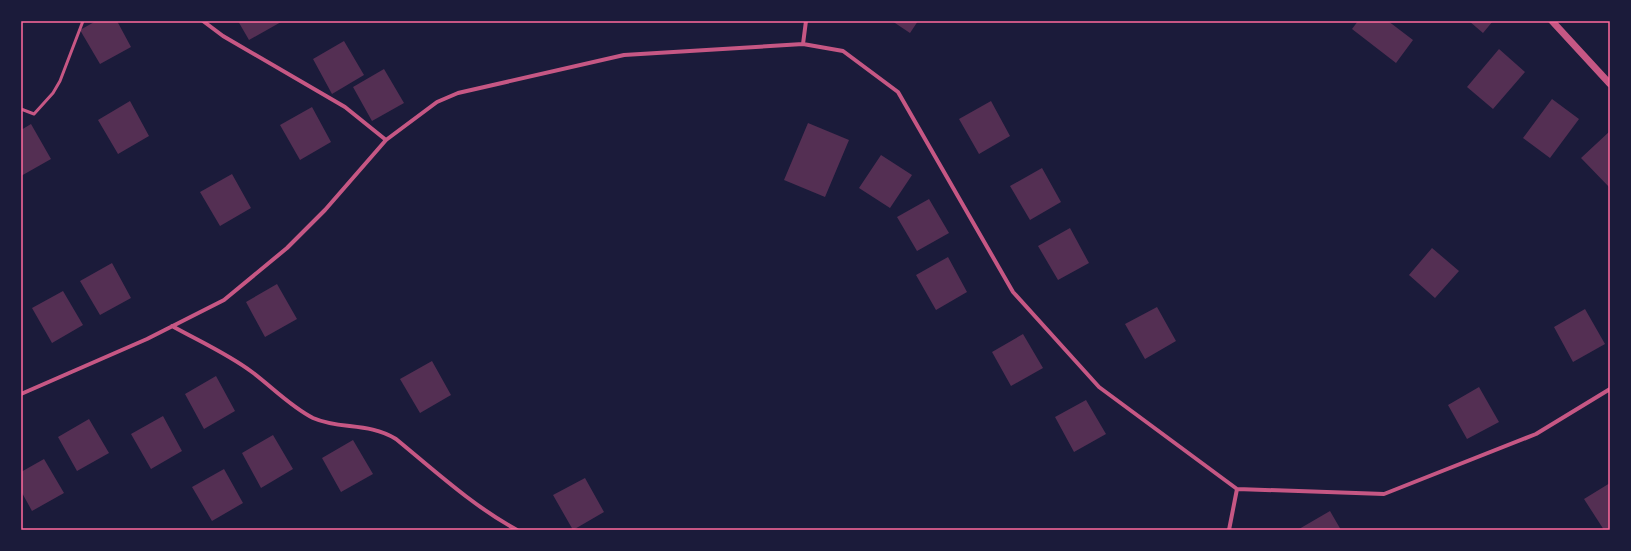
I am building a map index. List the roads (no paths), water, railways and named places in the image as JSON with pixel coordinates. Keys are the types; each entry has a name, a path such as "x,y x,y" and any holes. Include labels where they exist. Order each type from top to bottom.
{"street":[{"path":"203,21 223,36 345,107 386,140"},
{"path":"803,44 806,21"},
{"path":"1552,21 1610,84"},
{"path":"21,394 147,339 224,300 287,248 325,210 386,140 437,102 458,94 624,55 803,44 844,51 898,92 1013,292 1099,387 1237,489 1384,494 1536,434 1610,389"},
{"path":"172,326 236,361 313,418 325,422 371,429 385,433 396,440 468,498 497,519 517,530"},
{"path":"1229,530 1237,489"}],"lane":[{"path":"21,109 34,114 53,94 67,67 83,21"}]}
